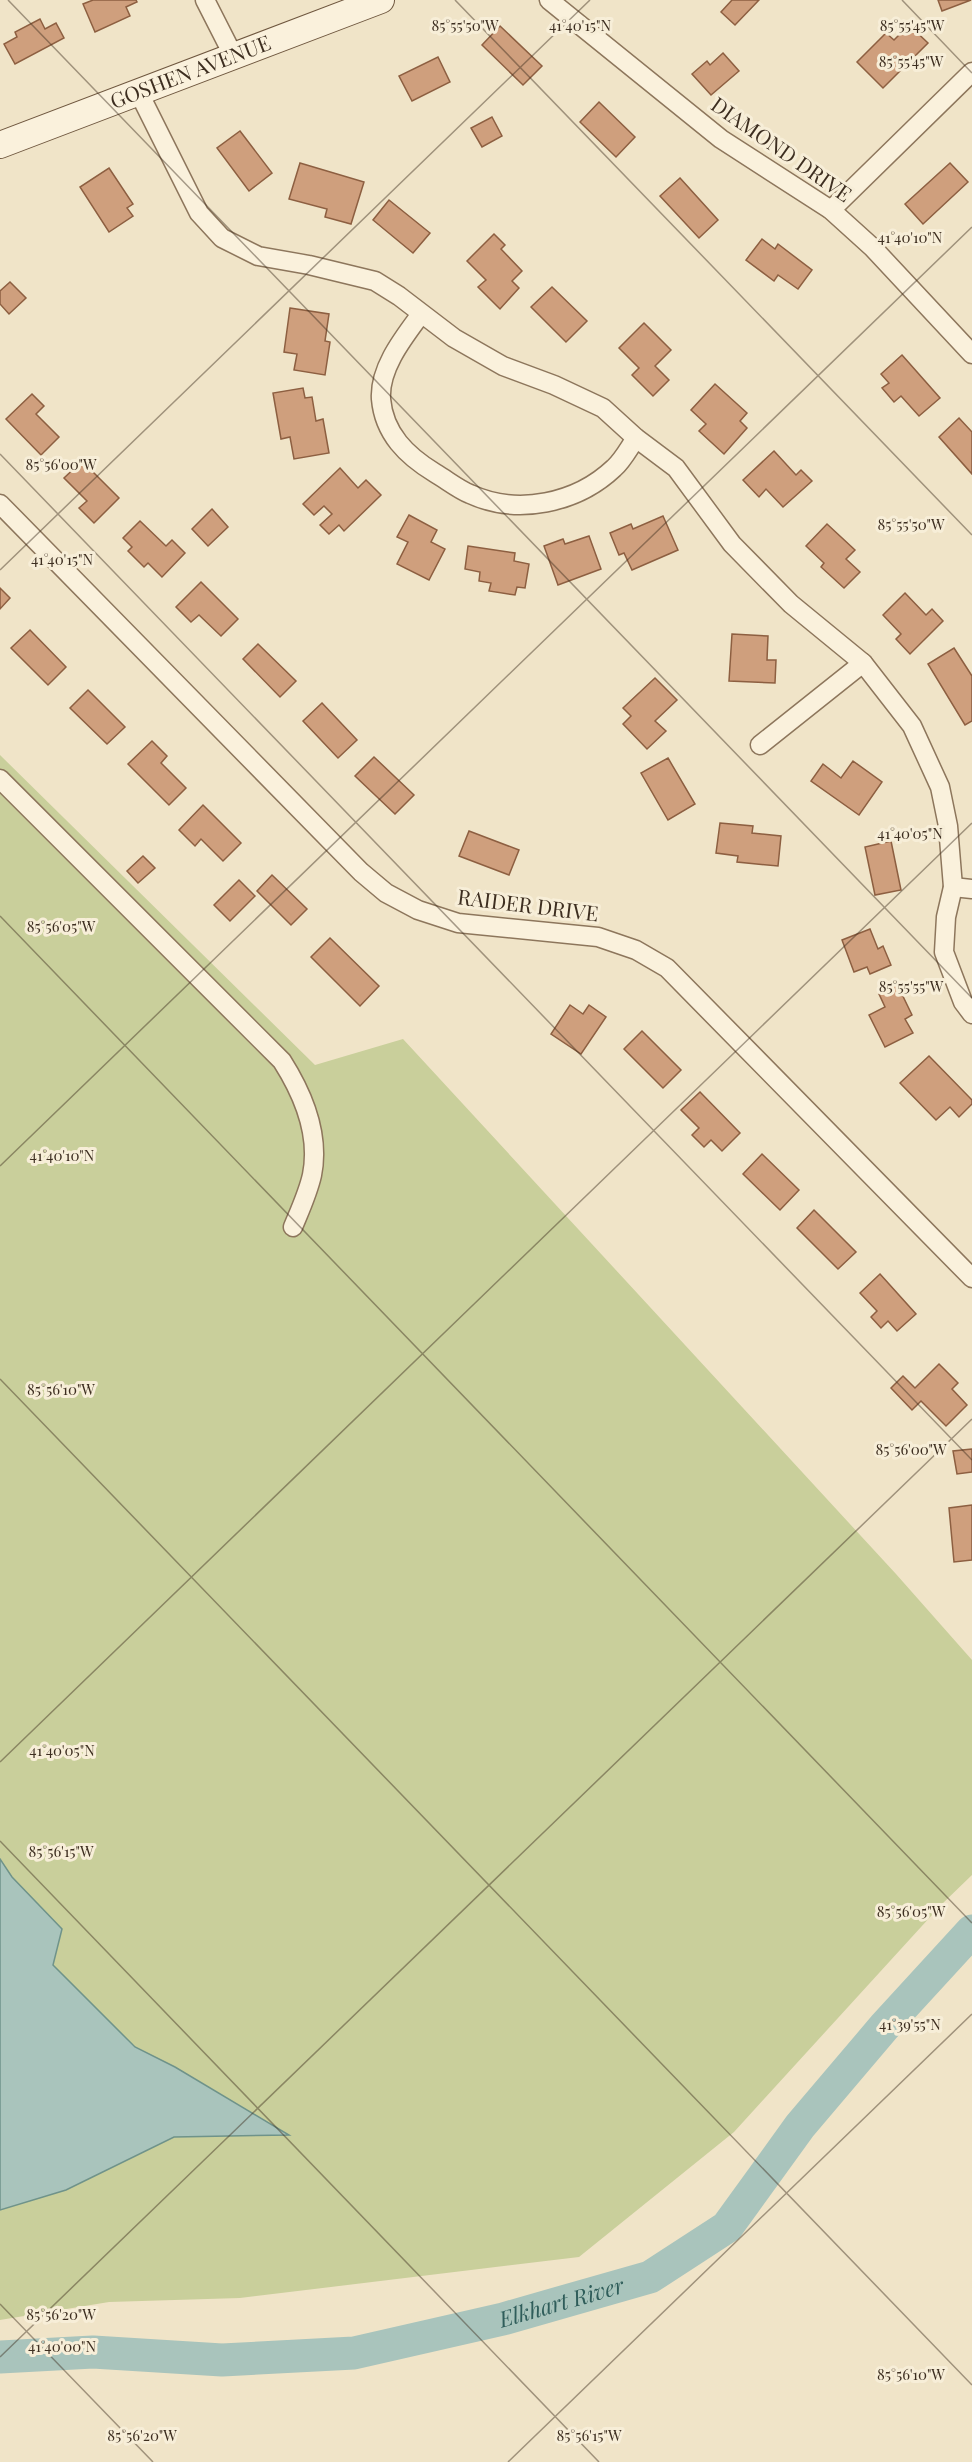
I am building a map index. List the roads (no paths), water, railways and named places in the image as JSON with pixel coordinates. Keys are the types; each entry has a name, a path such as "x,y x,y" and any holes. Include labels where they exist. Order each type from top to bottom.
{"street":[{"path":"205,0 233,55"},
{"name":"GOSHEN AVENUE","path":"0,145 381,0"},
{"name":"DIAMOND DRIVE","path":"549,0 721,139 831,210 873,248 972,354"},
{"path":"831,210 972,72"},
{"path":"138,91 199,213 222,238 258,256 309,265 375,281 399,296 454,338 503,366 554,385 603,408 636,438 676,468 732,544 791,604 863,663 912,726 940,787 948,825 953,887 946,917 944,952 963,1002 972,1014"},
{"path":"421,314 396,347 387,371 381,398 391,435 413,459 471,495 507,505 539,504 581,492 615,467 636,438"},
{"name":"RAIDER DRIVE","path":"0,504 361,872 386,893 418,910 458,923 598,937 636,950 667,968 972,1278"},
{"path":"760,745 863,663"},
{"path":"0,779 282,1061 294,1080 312,1126 312,1174 293,1227"},
{"path":"953,887 972,889"}],"water":[{"path":"0,1859 12,1877 62,1929 53,1965 135,2047 175,2067 289,2135 174,2137 66,2190 0,2210"}],"waterway":[{"name":"Elkhart River","path":"0,2357 93,2352 222,2360 354,2353 503,2319 650,2277 727,2227 800,2126 884,2027 972,1931"}]}
